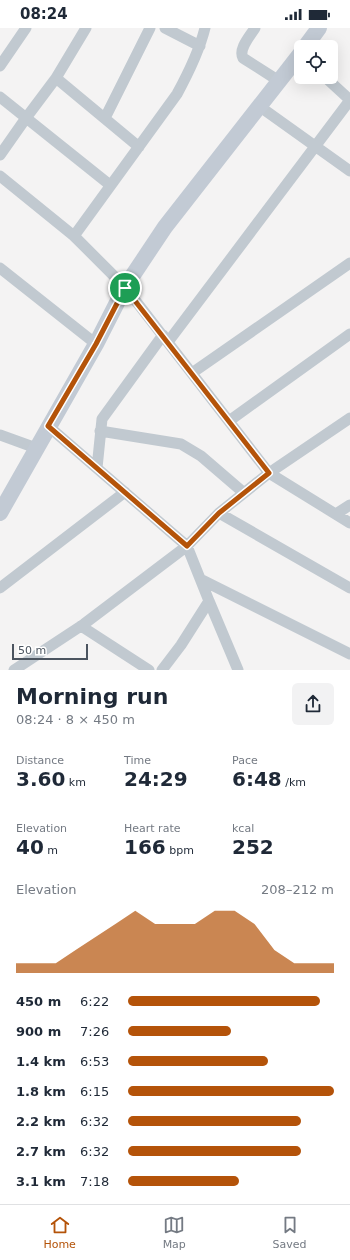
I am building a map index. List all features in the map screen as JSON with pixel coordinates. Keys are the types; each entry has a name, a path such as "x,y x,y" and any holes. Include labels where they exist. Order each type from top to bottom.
{"street":[{"path":"0,66 26,28"},
{"path":"0,155 56,78 86,28"},
{"path":"104,118 150,28"},
{"path":"165,28 200,46"},
{"path":"74,236 177,94 191,68 200,46 205,28"},
{"path":"255,28 241,54 243,58 279,81"},
{"path":"310,40 319,28"},
{"path":"0,513 48,426 96,344 125,288 165,227 294,62"},
{"path":"56,78 139,147"},
{"path":"97,468 100,431 104,414 350,100 333,84"},
{"path":"0,97 110,185"},
{"path":"259,106 350,171"},
{"path":"0,176 74,236 125,288 269,473 350,523"},
{"path":"192,373 350,263"},
{"path":"0,268 96,344"},
{"path":"229,422 348,340"},
{"path":"14,670 80,626 187,546 219,513 269,473 350,418"},
{"path":"48,426 187,546 238,670"},
{"path":"100,431 181,444 201,456 244,493"},
{"path":"0,435 36,448"},
{"path":"0,588 125,492"},
{"path":"336,514 350,505"},
{"path":"219,513 350,588"},
{"path":"202,580 350,654"},
{"path":"162,670 181,645 209,600"},
{"path":"80,626 149,670"}],"route":[{"path":"125,288 269,473 219,513 187,546 48,426 96,344 125,288"}]}
